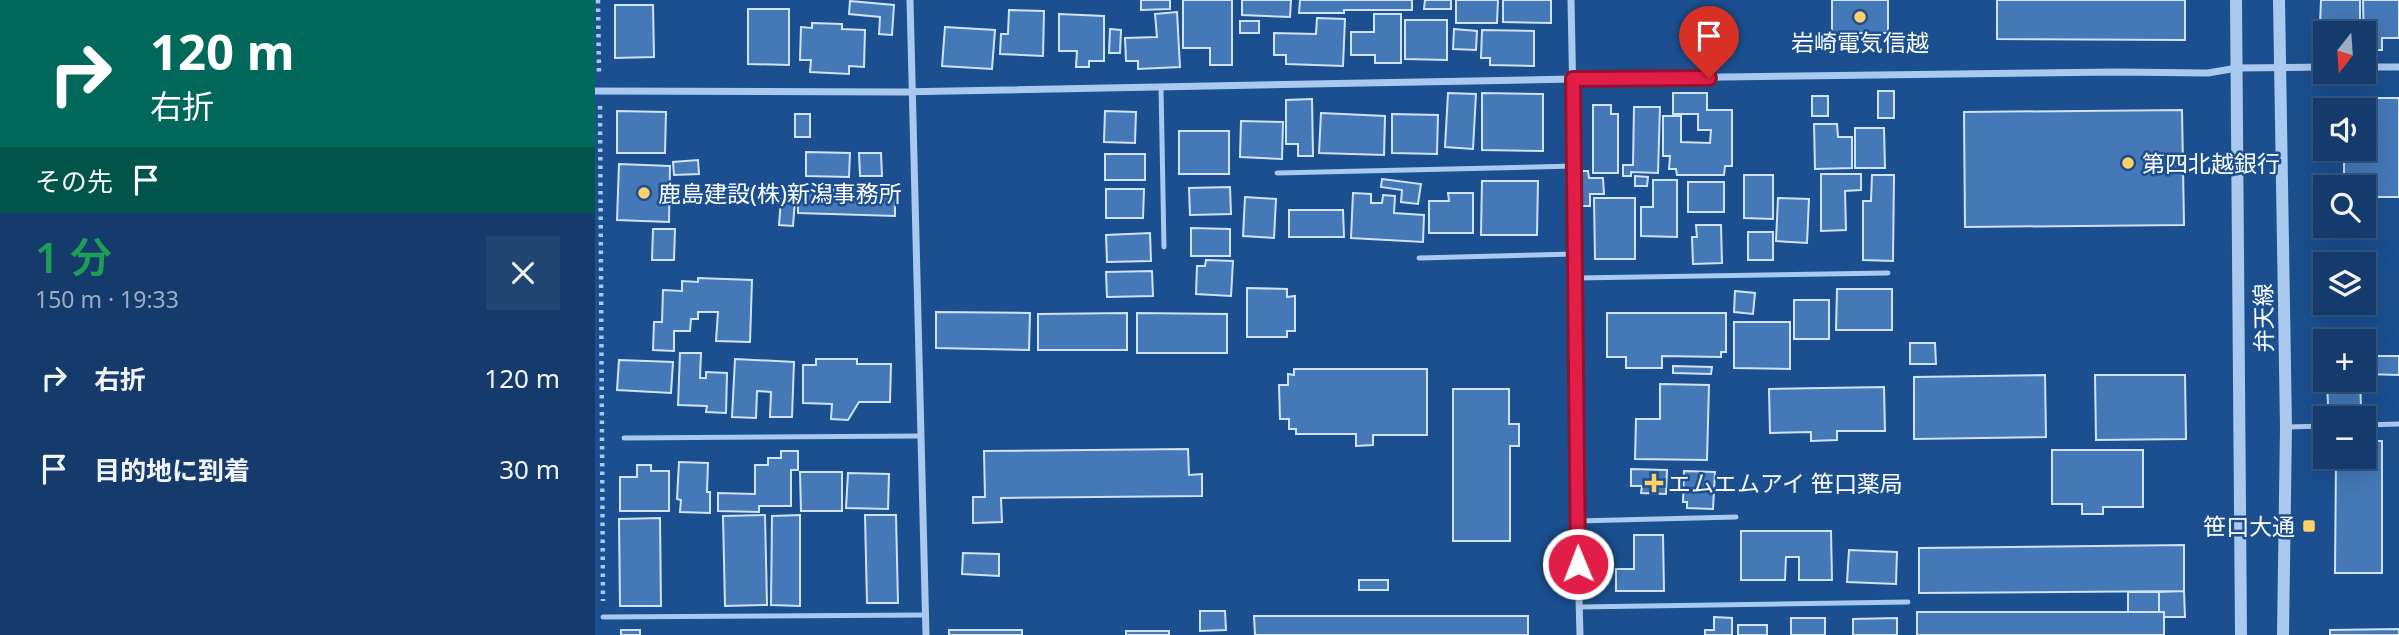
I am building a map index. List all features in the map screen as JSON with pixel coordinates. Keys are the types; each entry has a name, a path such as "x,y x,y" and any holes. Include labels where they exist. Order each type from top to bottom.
{"street":[{"path":"910,0 926,635"},
{"path":"1571,0 1580,635"},
{"name":"弁天線","path":"2236,0 2241,635"},
{"name":"弁天線","path":"2279,0 2286,427 2283,635"},
{"path":"2377,67 2399,67"},
{"path":"597,91 912,92 1573,79 2208,73 2237,68 2313,68"}],"lane":[{"path":"1161,87 1164,247"},
{"path":"1277,173 1575,166"},
{"path":"1419,258 1576,254"},
{"path":"1576,278 1888,274"},
{"path":"2376,425 2399,424"},
{"path":"2286,427 2313,426"},
{"path":"624,438 920,436"},
{"path":"1577,521 1736,517"},
{"path":"1579,607 1908,602"},
{"path":"603,617 926,615"}],"path":[{"path":"597,0 603,617"}],"building":[{"path":"1141,0 1170,0 1170,9 1141,10"},
{"path":"1183,0 1232,0 1232,65 1210,65 1210,48 1183,48"},
{"path":"1242,0 1291,0 1290,17 1242,15"},
{"path":"1300,0 1412,0 1412,10 1299,13"},
{"path":"1425,0 1451,0 1451,9 1424,9"},
{"path":"1456,0 1498,0 1497,23 1456,23"},
{"path":"1503,0 1551,0 1551,23 1503,22"},
{"name":"岩崎電気信越","path":"1832,0 1888,0 1888,33 1832,33"},
{"path":"1997,0 2185,0 2185,40 1997,39"},
{"path":"2321,0 2360,0 2360,21 2320,21"},
{"path":"2363,0 2399,0 2399,38 2382,38 2382,50 2377,50 2377,21 2363,21"},
{"path":"850,1 894,5 892,35 879,34 880,17 849,14"},
{"path":"615,5 653,5 654,57 615,58"},
{"path":"748,9 789,9 789,65 748,64"},
{"path":"1009,10 1044,11 1043,56 1000,54 1001,34 1008,34"},
{"path":"1177,12 1180,67 1138,69 1138,61 1126,61 1125,38 1157,37 1155,14"},
{"path":"1059,14 1104,16 1104,61 1089,61 1089,67 1076,67 1077,51 1059,51"},
{"path":"1374,14 1401,14 1401,63 1375,63 1375,55 1351,55 1351,32 1374,32"},
{"path":"1317,18 1345,19 1343,66 1286,64 1286,55 1274,55 1274,33 1316,34"},
{"path":"1405,20 1447,20 1447,60 1405,59"},
{"path":"1240,21 1259,21 1259,33 1240,33"},
{"path":"812,23 842,24 842,29 865,30 864,67 849,66 849,74 810,72 811,60 800,60 801,27 812,28"},
{"path":"945,27 995,30 992,69 942,66"},
{"path":"1110,29 1121,30 1120,53 1109,53"},
{"path":"1454,29 1477,31 1476,50 1453,49"},
{"path":"1482,30 1534,31 1534,66 1490,65 1490,58 1481,58"},
{"path":"1878,91 1894,91 1894,118 1878,118"},
{"path":"1448,93 1476,94 1473,149 1445,147"},
{"path":"1482,93 1543,94 1543,151 1482,150"},
{"path":"1673,93 1707,93 1707,110 1732,110 1732,166 1725,166 1724,175 1677,175 1676,169 1669,169 1670,156 1663,156 1663,116 1681,116 1681,142 1710,143 1711,130 1698,130 1698,114 1673,114"},
{"path":"1812,96 1828,96 1828,116 1812,116"},
{"path":"2376,98 2399,98 2399,197 2376,197 2376,175 2344,175 2344,161 2376,161"},
{"path":"1312,99 1313,156 1298,156 1298,144 1286,144 1286,100"},
{"path":"1593,105 1611,105 1611,114 1618,114 1618,173 1593,173"},
{"path":"1634,107 1660,107 1658,173 1631,172 1631,176 1623,176 1623,165 1633,165"},
{"path":"2182,110 2184,225 1965,227 1964,112"},
{"path":"617,111 666,112 665,153 617,153"},
{"path":"1105,111 1136,112 1135,143 1104,142"},
{"path":"1321,113 1385,116 1384,155 1319,153"},
{"path":"795,114 810,114 810,137 795,137"},
{"path":"1392,114 1438,115 1437,154 1392,153"},
{"path":"1241,121 1283,122 1282,159 1240,157"},
{"path":"1814,124 1837,124 1838,137 1852,137 1852,168 1815,169"},
{"path":"1855,128 1884,128 1885,168 1855,168"},
{"path":"1179,131 1229,131 1229,174 1179,174"},
{"path":"806,152 850,153 849,177 806,176"},
{"path":"859,153 881,153 882,176 860,176"},
{"path":"1105,154 1145,154 1145,180 1105,180"},
{"path":"698,160 699,174 674,175 673,162"},
{"name":"鹿島建設(株)新潟事務所","path":"619,164 670,166 669,222 617,220"},
{"path":"1581,171 1588,171 1589,178 1603,178 1604,194 1590,194 1590,206 1581,206"},
{"path":"1821,174 1861,174 1861,190 1845,191 1846,230 1821,231"},
{"path":"1744,175 1773,175 1773,219 1744,218"},
{"path":"1872,175 1894,175 1893,261 1863,260 1863,201 1871,201"},
{"path":"1635,176 1648,177 1647,186 1635,186"},
{"path":"1382,179 1421,184 1418,204 1401,202 1402,190 1381,187"},
{"path":"1653,180 1677,180 1677,237 1641,236 1641,207 1653,207"},
{"path":"1482,181 1538,181 1537,235 1481,235"},
{"path":"1688,182 1724,182 1724,212 1688,212"},
{"path":"1230,187 1231,214 1190,215 1189,188"},
{"path":"798,189 895,191 895,216 798,213"},
{"path":"1106,189 1144,189 1143,218 1106,218"},
{"path":"1353,193 1371,194 1371,203 1382,203 1383,195 1395,196 1394,213 1424,215 1423,242 1351,238"},
{"path":"1448,193 1473,193 1473,233 1429,233 1429,201 1449,201"},
{"path":"1245,197 1276,199 1274,238 1243,236"},
{"path":"1594,198 1635,198 1635,259 1595,259"},
{"path":"1778,198 1809,199 1807,243 1776,241"},
{"path":"781,199 795,200 793,226 779,225"},
{"path":"1289,210 1343,210 1344,237 1289,237"},
{"path":"1696,225 1721,225 1722,263 1693,264 1692,237 1697,237"},
{"path":"1191,228 1230,229 1230,256 1191,256"},
{"path":"653,229 675,229 674,260 652,260"},
{"path":"1748,232 1773,232 1773,260 1748,260"},
{"path":"1150,233 1151,261 1107,262 1106,235"},
{"path":"1206,260 1233,261 1231,296 1196,294 1197,266 1205,266"},
{"path":"1152,271 1153,296 1107,297 1106,272"},
{"path":"698,278 752,280 750,342 716,341 718,312 698,312 698,319 691,319 690,331 674,331 674,351 653,350 654,322 662,322 663,290 682,291 682,281 698,282"},
{"path":"1247,288 1287,289 1287,297 1295,296 1295,331 1287,331 1287,337 1247,337"},
{"path":"1837,289 1892,289 1892,330 1836,330"},
{"path":"1735,291 1755,293 1753,314 1734,312"},
{"path":"1794,300 1829,300 1829,339 1794,339"},
{"path":"936,312 1030,313 1029,350 936,348"},
{"path":"1127,313 1127,350 1038,350 1038,314"},
{"path":"1137,313 1227,314 1227,353 1137,353"},
{"path":"1607,313 1726,313 1726,352 1721,352 1721,357 1662,356 1662,368 1626,368 1626,357 1607,357"},
{"path":"1734,322 1790,322 1790,369 1734,368"},
{"path":"1910,343 1935,343 1936,364 1910,364"},
{"path":"680,353 701,353 700,378 706,378 706,372 727,373 726,413 706,412 707,406 678,405"},
{"path":"2376,356 2399,356 2399,375 2376,374"},
{"path":"735,359 794,362 792,417 770,417 771,392 757,391 756,418 732,417"},
{"path":"816,359 857,359 857,364 891,364 890,402 859,402 848,420 831,419 832,404 803,403 803,365 816,365"},
{"path":"619,360 673,362 671,393 617,390"},
{"path":"1673,366 1712,367 1711,374 1673,373"},
{"path":"1294,369 1427,369 1427,435 1373,435 1373,445 1356,446 1356,434 1296,434 1296,429 1289,429 1289,419 1280,419 1279,385 1288,385 1288,374 1294,375"},
{"path":"2045,375 2046,437 1914,439 1914,377"},
{"path":"2095,375 2185,375 2186,439 2096,440"},
{"path":"1660,384 1709,385 1707,460 1635,459 1636,419 1660,419"},
{"path":"1884,387 1885,431 1837,431 1837,440 1811,441 1811,432 1770,433 1769,389"},
{"path":"1453,389 1509,389 1509,424 1519,424 1519,446 1510,446 1510,541 1453,541"},
{"path":"2327,392 2360,392 2361,406 2328,405"},
{"path":"2376,441 2382,441 2382,573 2335,573 2336,469 2376,469"},
{"path":"1188,449 1189,475 1202,474 1202,496 1001,498 1002,522 973,523 973,497 985,497 984,451"},
{"path":"2052,450 2143,450 2143,507 2103,507 2103,514 2082,514 2082,504 2052,504"},
{"path":"781,451 798,451 798,470 791,470 791,506 759,506 759,512 718,511 718,493 755,494 755,465 768,465 768,458 781,458"},
{"path":"679,462 708,463 707,492 710,492 710,513 680,512 681,500 677,499"},
{"path":"637,465 651,465 651,471 669,471 669,511 620,511 620,477 637,477"},
{"path":"1631,469 1667,470 1666,494 1641,493 1642,486 1631,486"},
{"path":"1684,471 1715,472 1713,509 1687,508 1687,502 1683,502"},
{"path":"800,472 842,472 842,511 801,511"},
{"path":"848,473 889,474 888,509 846,508"},
{"path":"765,515 767,605 725,606 723,516"},
{"path":"800,515 800,606 771,605 772,516"},
{"path":"865,515 896,515 898,603 867,603"},
{"path":"660,518 661,606 620,606 619,519"},
{"path":"1741,531 1831,531 1832,580 1799,580 1799,557 1786,557 1785,580 1741,580"},
{"path":"1634,535 1663,535 1664,591 1616,591 1616,569 1634,569"},
{"path":"2184,545 2184,591 1919,593 1919,548"},
{"path":"1849,550 1897,552 1896,584 1847,582"},
{"path":"963,553 999,554 999,576 962,574"},
{"path":"1359,580 1388,580 1388,590 1359,590"},
{"path":"2184,591 2185,617 2164,617 2164,612 2159,612 2159,592"},
{"path":"2128,592 2159,592 2159,612 2128,612"},
{"path":"1200,611 1225,611 1226,630 1200,631"},
{"path":"1917,612 2164,612 2164,635 1917,635"},
{"path":"1254,616 1528,616 1528,635 1255,635"},
{"path":"1714,617 1732,618 1732,635 1705,635 1705,630 1714,630"},
{"path":"1791,618 1825,618 1825,635 1791,635"},
{"path":"1897,618 1897,635 1853,635 1853,619"},
{"path":"1738,625 1767,625 1767,635 1738,635"},
{"path":"2399,629 2399,635 2330,635 2330,630"},
{"path":"621,630 640,630 640,635 621,635"},
{"path":"949,630 1022,630 1022,635 949,635"},
{"path":"1126,631 1169,631 1169,635 1126,635"}],"place":[{"name":"岩崎電気信越","path":"1860,17"},
{"name":"第四北越銀行","path":"2128,163"},
{"name":"鹿島建設(株)新潟事務所","path":"644,193"},
{"name":"エムエムアイ 笹口薬局","path":"1654,483"},
{"name":"笹口大通","path":"2309,526"}],"route":[{"path":"1578,564 1573,79 1709,78"}]}
